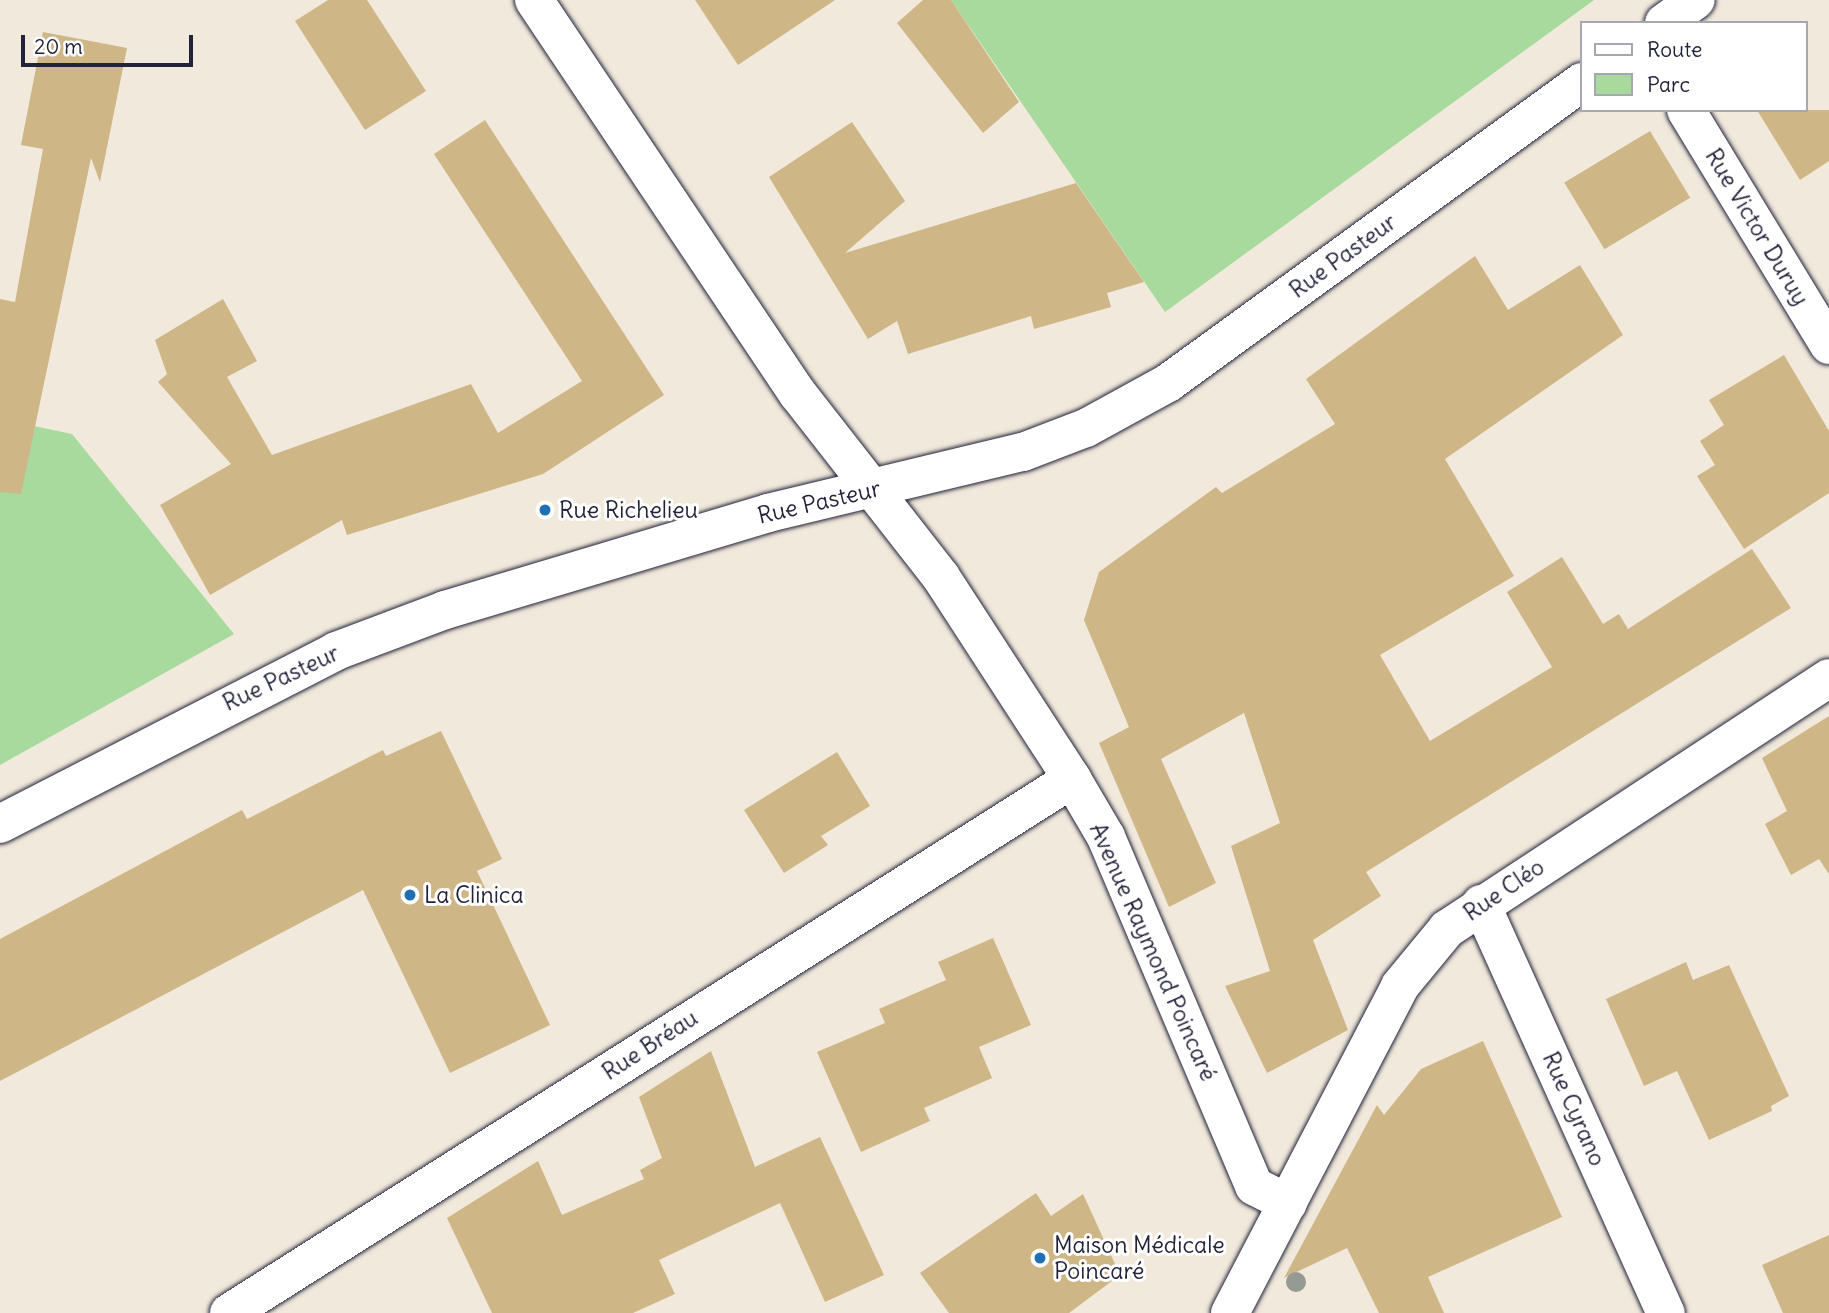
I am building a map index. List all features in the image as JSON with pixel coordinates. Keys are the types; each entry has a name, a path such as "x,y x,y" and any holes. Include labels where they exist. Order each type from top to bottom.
{"street":[{"path":"534,0 798,394 872,490"},
{"path":"1667,21 1696,0"},
{"name":"Rue Pasteur","path":"0,824 336,651 594,565 1023,452 1086,428 1168,383 1580,83"},
{"name":"Rue Victor Duruy","path":"1687,112 1829,345"},
{"name":"Avenue Raymond Poincaré","path":"872,490 941,577 1072,779 1106,837 1254,1186 1287,1203"},
{"name":"Rue Cléo","path":"1287,1203 1400,986 1447,929 1481,904 1829,678"},
{"name":"Rue Bréau","path":"229,1313 1072,779"},
{"name":"Rue Cyrano","path":"1481,904 1666,1313"},
{"path":"1230,1313 1287,1203"}],"green space":[{"path":"951,0 1594,0 1165,312"},
{"path":"0,419 72,434 234,634 0,765"}],"building":[{"path":"328,0 367,0 426,91 365,130 295,21"},
{"path":"695,0 835,0 738,65"},
{"path":"923,0 951,0 1019,102 983,133 897,23"},
{"path":"43,32 127,48 100,182 91,158 21,494 0,492 0,299 15,302 43,149 21,145"},
{"path":"1829,110 1829,161 1800,180 1758,112"},
{"path":"485,120 664,395 543,474 347,535 342,520 210,595 160,505 231,464 158,382 167,374 155,340 223,299 257,361 227,377 272,455 471,384 498,433 582,381 434,154"},
{"path":"852,122 905,201 845,253 1076,183 1144,282 1107,293 1111,307 1034,329 1031,316 908,354 897,321 868,339 769,177"},
{"path":"1650,131 1690,198 1604,249 1564,183"},
{"path":"1475,256 1508,310 1580,265 1623,335 1445,459 1514,576 1380,655 1430,741 1552,667 1507,592 1562,557 1603,624 1619,614 1628,629 1752,549 1791,608 1366,872 1381,896 1313,940 1348,1030 1267,1073 1225,986 1270,971 1231,846 1280,823 1244,713 1161,759 1216,883 1169,907 1099,743 1129,727 1084,620 1099,572 1216,487 1222,493 1335,424 1306,379"},
{"path":"1784,355 1829,431 1829,493 1744,549 1697,476 1715,465 1700,441 1724,425 1709,400"},
{"path":"1829,716 1829,874 1819,859 1791,875 1765,824 1787,811 1762,758"},
{"path":"441,731 502,859 477,871 550,1025 450,1073 363,890 0,1081 0,939 242,810 247,819 383,750 386,756"},
{"path":"837,752 870,806 821,836 828,845 784,873 744,810"},
{"path":"993,938 1031,1025 979,1047 992,1078 924,1108 930,1121 861,1152 817,1052 885,1023 879,1009 946,980 938,962"},
{"path":"1686,962 1693,980 1729,965 1789,1096 1771,1106 1772,1111 1709,1140 1677,1071 1644,1086 1606,999"},
{"path":"1483,1041 1562,1217 1428,1277 1444,1313 1379,1313 1347,1248 1284,1278 1377,1105 1384,1115 1421,1069"},
{"path":"711,1051 755,1167 820,1137 884,1275 825,1302 780,1203 659,1260 675,1294 633,1313 492,1313 447,1218 538,1161 562,1215 644,1179 640,1170 662,1158 639,1097"},
{"name":"Maison Médicale Poincaré","path":"1036,1193 1051,1216 1083,1194 1120,1275 1069,1313 949,1313 920,1273"},
{"path":"1829,1235 1829,1313 1783,1313 1762,1265"}],"place":[{"name":"Rue Richelieu","path":"545,510"},
{"name":"La Clinica","path":"410,895"},
{"name":"Maison Médicale Poincaré","path":"1040,1258"}]}
